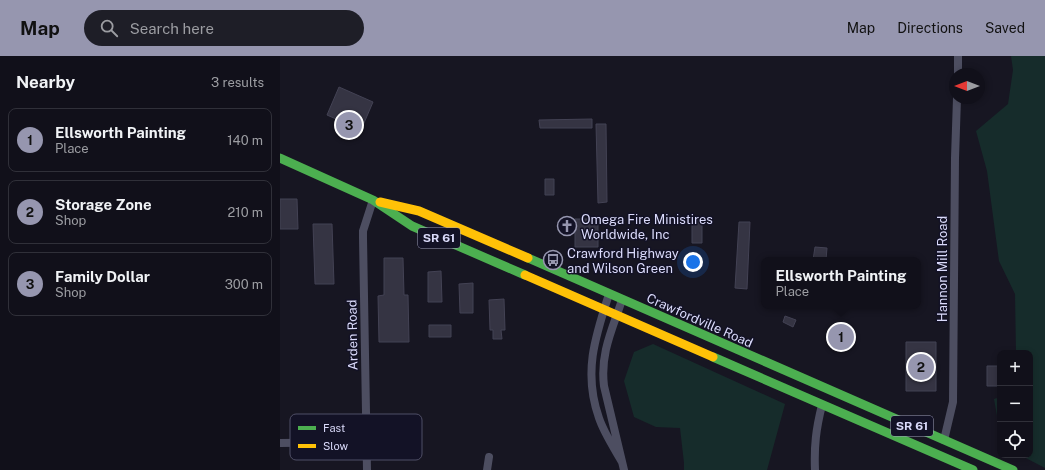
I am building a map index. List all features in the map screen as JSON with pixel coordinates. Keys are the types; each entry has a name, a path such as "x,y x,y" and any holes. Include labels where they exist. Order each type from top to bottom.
{"main road":[{"name":"Crawfordville Road","path":"280,158 373,200 412,226 973,470"},
{"name":"Crawfordville Road","path":"373,200 419,211 1013,470"},
{"path":"691,348 712,350 724,350 731,348"},
{"path":"746,372 769,369 784,371"},
{"path":"913,444 944,440 950,455 956,463"}],"street":[{"path":"958,56 958,68"},
{"name":"Hannon Mill Road","path":"944,440 953,402 957,104"},
{"name":"Arden Road","path":"366,414 363,231 373,200"},
{"path":"609,294 596,336 591,362 592,388 599,419 623,466"},
{"path":"622,300 603,361 604,386 623,466"},
{"path":"592,388 604,386"},
{"path":"815,470 814,451 816,430 822,405"},
{"path":"280,443 290,443"},
{"path":"487,470 489,457"},
{"name":"Arden Road","path":"367,460 367,470"}],"green space":[{"path":"1011,56 1045,56 1045,468 1026,458 1033,458 1033,350 1016,350 1015,294 999,261 987,171 976,131 1008,104 1013,70"},
{"path":"653,344 785,404 767,470 684,470 680,428 656,427 634,417 624,381 634,352"},
{"path":"997,398 997,416 994,399"}],"building":[{"path":"339,87 373,102 361,130 327,115"},
{"path":"592,119 592,128 540,128 539,120"},
{"path":"596,124 606,124 607,202 598,203"},
{"path":"545,179 554,179 554,195 545,195"},
{"path":"280,199 297,199 298,229 280,229"},
{"path":"575,219 598,219 598,247 575,247"},
{"path":"692,220 702,220 702,243 692,243"},
{"path":"739,222 750,222 747,289 735,288"},
{"path":"313,224 332,224 334,284 315,284"},
{"path":"815,247 827,248 826,257 813,257"},
{"path":"384,258 403,258 404,295 408,295 409,342 379,342 378,296 384,295"},
{"path":"441,271 442,302 428,302 428,272"},
{"path":"473,283 473,313 460,313 459,284"},
{"path":"504,299 505,330 501,330 502,339 493,339 493,330 490,330 489,300"},
{"path":"785,316 796,320 793,327 783,322"},
{"path":"429,325 451,325 451,337 429,337"},
{"path":"840,326 849,329 841,349 832,345"},
{"path":"906,342 936,342 936,391 906,391"},
{"path":"987,366 997,366 997,386 987,386"}],"traffic: fast":[{"path":"280,158 373,200 412,226 525,275"},
{"path":"528,258 1013,470"},
{"path":"713,357 973,470"}],"traffic: slow":[{"path":"380,202 419,211 528,258"},
{"path":"525,275 713,357"}],"place":[{"name":"Family Dollar","path":"349,125"},
{"name":"Omega Fire Ministires Worldwide, Inc","path":"567,226"},
{"name":"Crawford Highway and Wilson Green","path":"553,260"},
{"name":"Ellsworth Painting","path":"841,337"},
{"name":"Storage Zone","path":"921,367"}]}
